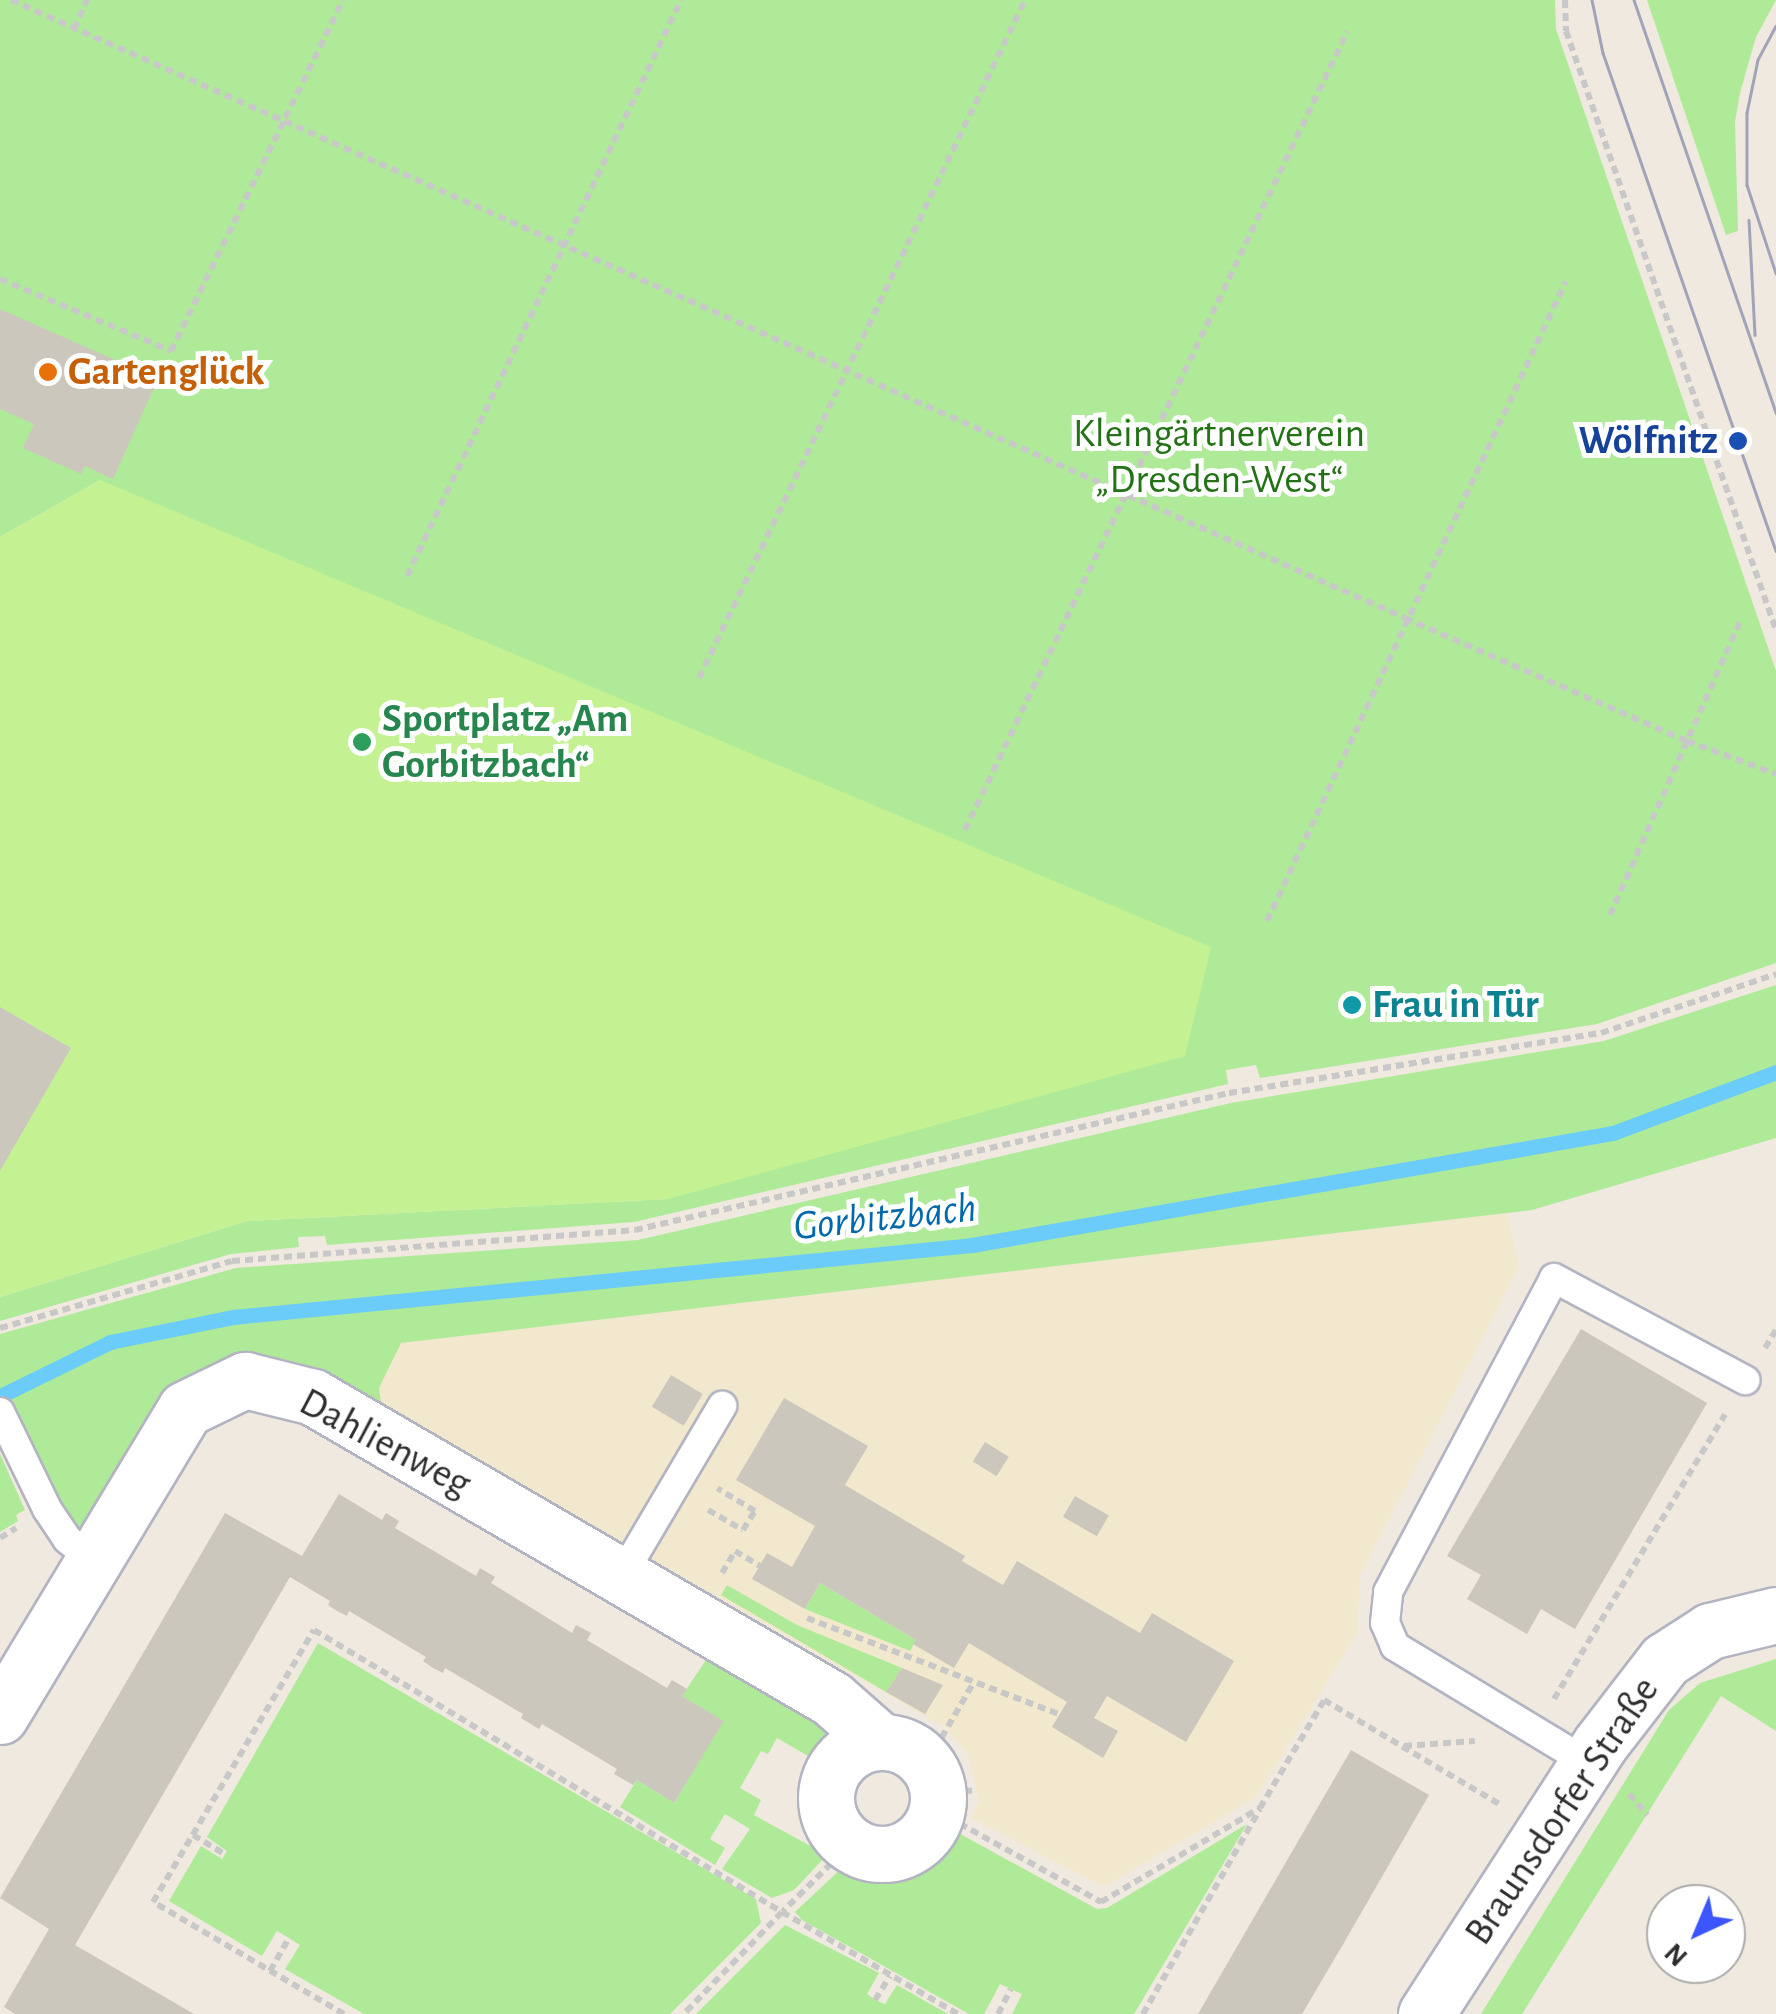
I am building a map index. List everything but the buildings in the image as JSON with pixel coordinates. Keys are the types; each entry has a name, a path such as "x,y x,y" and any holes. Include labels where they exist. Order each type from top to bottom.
{"street":[{"name":"Dahlienweg","path":"0,1716 185,1410 245,1380 313,1397 832,1698 932,1780"},
{"name":"Braunsdorfer Straße","path":"1426,2014 1544,1831 1604,1764 1666,1660 1710,1631 1776,1615"},
{"path":"848,1752 932,1780 932,1826 910,1848 880,1855 850,1846 828,1817 828,1782 848,1752"}],"lane":[{"path":"1604,1764 1515,1719 1394,1646 1386,1623 1388,1592 1554,1278 1745,1380"},
{"path":"621,1576 722,1406"},
{"path":"5,1422 46,1509 66,1539 93,1561"}],"path":[{"path":"11,0 563,248 1405,618 1687,741 1776,774"},
{"path":"74,29 88,0"},
{"path":"0,279 171,351 343,0"},
{"path":"407,576 681,0"},
{"path":"700,678 844,370 1025,0"},
{"path":"1565,0 1566,31 1776,630"},
{"path":"965,830 1347,32"},
{"path":"1267,920 1566,280"},
{"path":"1610,915 1741,619"},
{"path":"0,1328 232,1261 635,1230 1229,1093 1601,1033 1776,974"},
{"path":"1647,1815 1604,1764 1547,1711 1776,1330"},
{"path":"717,1514 744,1530 755,1511 717,1488 726,1474"},
{"path":"722,1572 735,1551 760,1566"},
{"path":"709,1565 738,1581"},
{"path":"798,1615 1059,1714"},
{"path":"344,2014 153,1902 314,1630 958,2014"},
{"path":"974,1682 932,1780 1101,1902 1260,1808"},
{"path":"1143,2014 1324,1700 1544,1831"},
{"path":"1403,1746 1431,1741 1466,1744 1492,1737 1515,1719"},
{"path":"193,1836 225,1854"},
{"path":"684,2014 850,1846"},
{"path":"270,1971 289,1938"},
{"path":"875,2000 890,1976"},
{"path":"998,2014 1011,1989"}],"shaded area":[{"path":"1507,1213 1519,1267 1360,1576 1357,1634 1256,1797 1104,1887 971,1818 979,1801 968,1755 946,1728 381,1403 379,1388 400,1343"}],"green space":[{"name":"Kleingärtnerverein „Dresden-West“","path":"0,0 1555,0 1556,29 1776,671 1776,963 1597,1024 1260,1078 1256,1065 1226,1070 1228,1084 634,1222 327,1245 325,1236 298,1237 299,1247 231,1254 0,1321 0,1297 247,1221 668,1199 100,480 0,537"},
{"path":"1647,0 1776,0 1756,37 1735,122 1738,231 1726,235"},
{"name":"Sportplatz „Am Gorbitzbach“","path":"100,480 1211,947 1185,1056 668,1199 247,1221 0,1297 0,537"},
{"path":"1776,985 1776,1138 1532,1210 401,1343 379,1388 381,1403 323,1372 245,1366 89,1541 66,1524 23,1428 0,1438 0,1334 236,1268 638,1240 1231,1103 1604,1041"},
{"path":"0,1454 25,1510 16,1515 18,1521 0,1532"},
{"path":"820,1583 916,1640 910,1651 805,1609"},
{"path":"727,1585 797,1625 902,1668 886,1692 721,1595"},
{"path":"318,1643 756,1899 761,1923 670,2014 364,2014 285,1969 300,1945 277,1931 262,1956 169,1901 201,1846 222,1859 227,1851 207,1837"},
{"path":"710,1654 830,1727 820,1763 777,1738 768,1754 761,1751 740,1788 761,1800 754,1815 827,1855 794,1890 772,1898 722,1869 750,1829 725,1814 710,1839 725,1848 715,1865 620,1807 637,1780 674,1803 723,1721 682,1696"},
{"path":"1776,1659 1776,1731 1721,1696 1522,2014 1481,2014 1669,1710 1700,1683"},
{"path":"1247,1824 1134,2014 1012,2014 1022,1994 1000,1984 984,2014 969,2014 802,1920 795,1912 844,1866 867,1874 901,1870 931,1853 953,1830 1097,1909 1107,1908"},
{"path":"785,1925 879,1973 867,1994 875,2000 885,2004 897,1985 948,2014 696,2014"}],"waterway":[{"name":"Gorbitzbach","path":"0,1396 110,1342 233,1317 972,1245 1613,1133 1776,1072"}],"tram line":[{"path":"1592,0 1603,53 1776,551"},
{"path":"1634,0 1776,413"},
{"path":"1776,26 1758,60 1747,113 1747,185 1776,273"},
{"path":"1749,220 1755,335"}],"place":[{"name":"Gartenglück","path":"48,372"},
{"name":"Wölfnitz","path":"1738,441"},
{"name":"Sportplatz „Am Gorbitzbach“","path":"362,742"},
{"name":"Frau in Tür","path":"1352,1005"}]}
